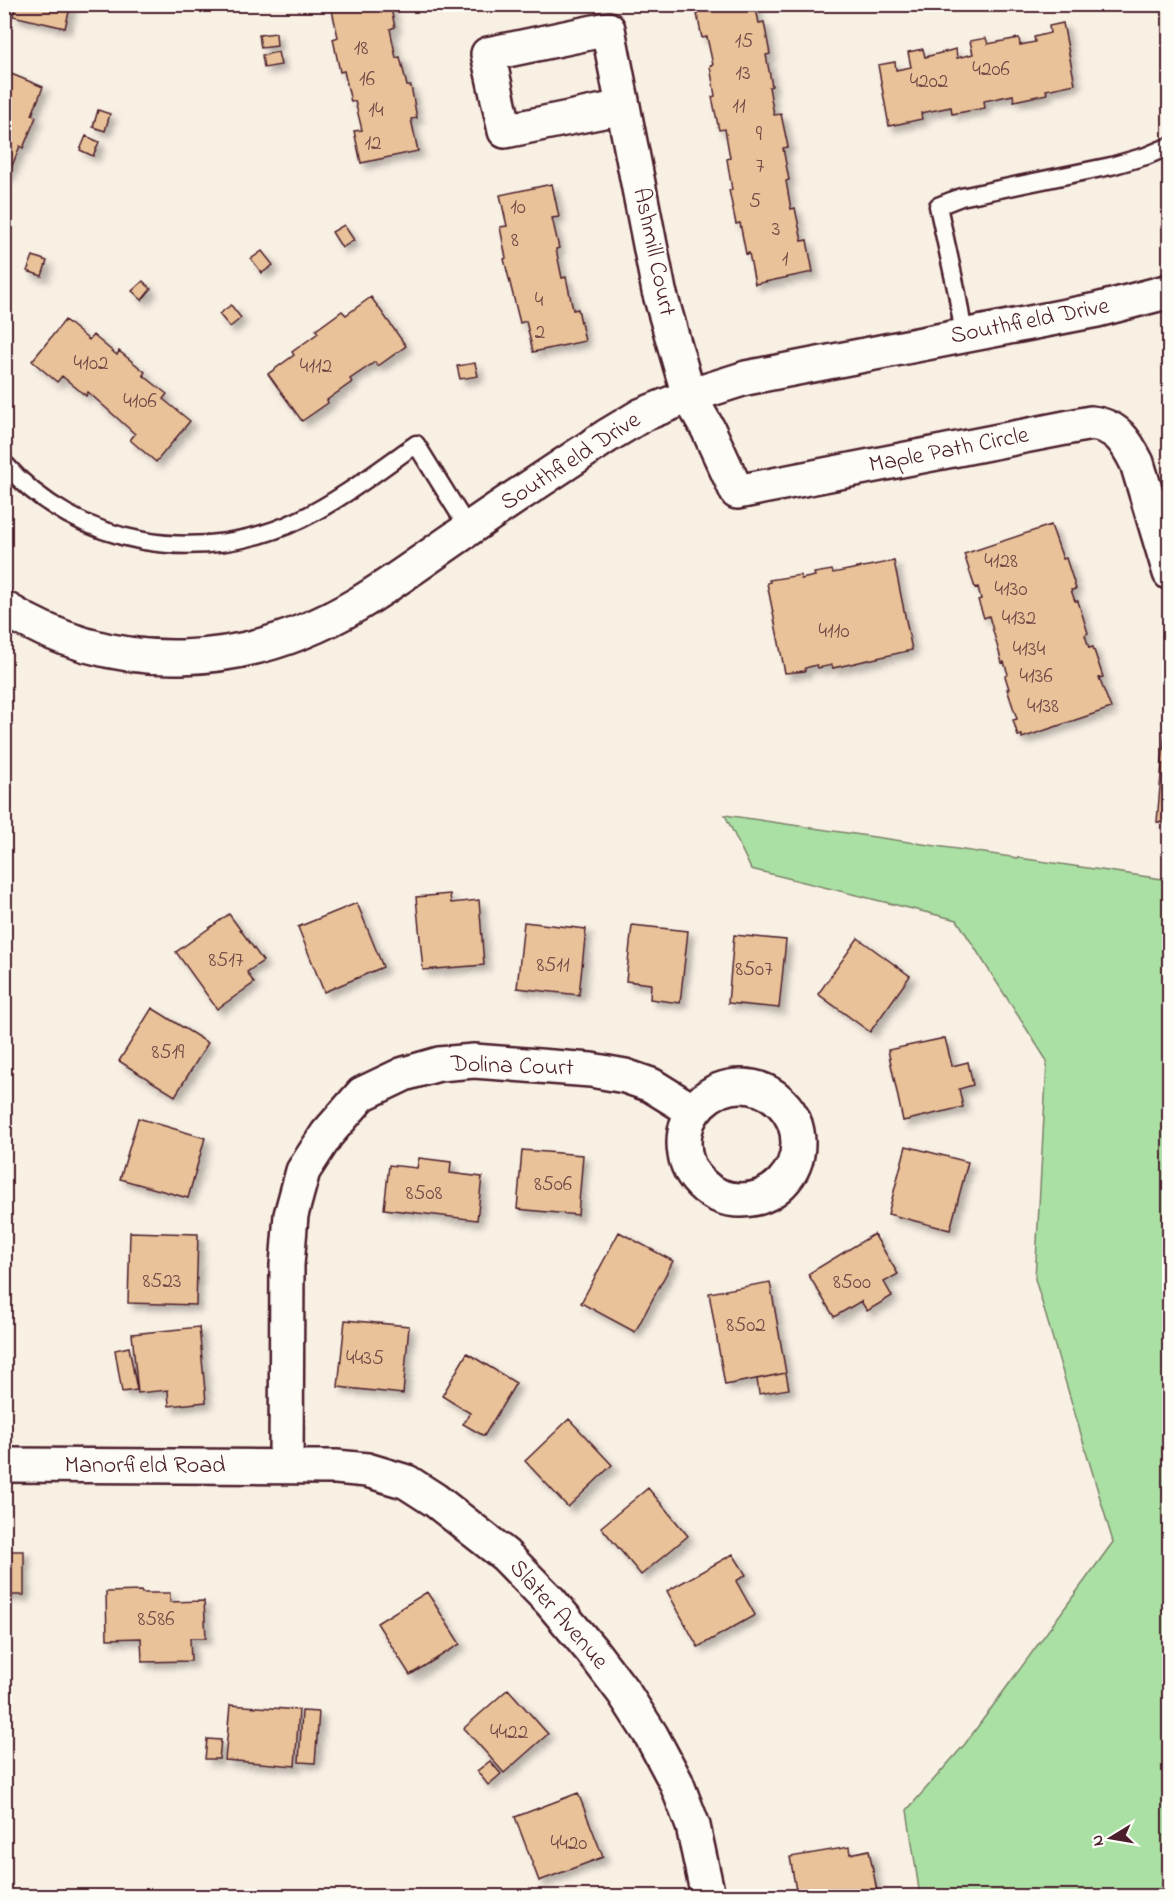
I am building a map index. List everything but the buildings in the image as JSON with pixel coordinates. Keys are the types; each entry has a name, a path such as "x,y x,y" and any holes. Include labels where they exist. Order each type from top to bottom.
{"street":[{"name":"Ashmill Court","path":"623,107 659,291 688,396"},
{"name":"Southfield Drive","path":"4,608 66,638 99,649 142,656 181,658 241,651 285,639 358,604 468,528 642,415 688,396 746,378 1097,310 1170,291"},
{"name":"Maple Path Circle","path":"688,396 708,429 737,492 1091,423 1104,425 1117,433 1129,446 1137,463 1170,573"},
{"name":"Dolina Court","path":"286,1465 287,1265 291,1215 303,1171 327,1134 362,1094 404,1074 439,1064 474,1061 591,1070 626,1076 651,1085 693,1111"},
{"name":"Manorfield Road","path":"4,1466 286,1465"},
{"name":"Slater Avenue","path":"286,1465 367,1470 407,1482 435,1500 505,1554 550,1601 592,1651 624,1693 651,1735 676,1782 693,1826 708,1896"}],"lane":[{"path":"964,335 938,206 961,197 1111,166 1170,146"},
{"path":"4,463 42,497 98,530 153,544 175,546 240,540 300,520 328,505 416,444 468,528"}],"green space":[{"path":"725,815 1169,880 1169,1896 920,1896 907,1810 965,1744 1113,1542 1035,1279 1047,1061 957,920 751,869"}]}
